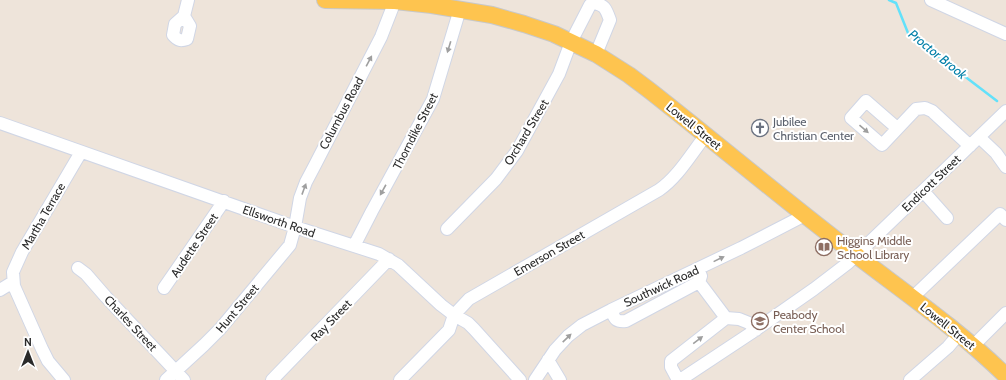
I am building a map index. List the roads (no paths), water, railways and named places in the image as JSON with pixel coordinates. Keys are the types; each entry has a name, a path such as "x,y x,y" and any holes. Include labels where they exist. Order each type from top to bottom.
{"main road":[{"name":"Lowell Street","path":"325,0 395,1 460,9 492,15 554,34 596,54 629,75 856,255 913,297 959,334 1006,376"}],"street":[{"path":"184,16 188,0"},
{"path":"931,0 1006,34"},
{"name":"Columbus Road","path":"295,227 300,198 306,182 381,37 395,1"},
{"name":"Orchard Street","path":"447,229 496,179 517,151 559,74 571,42 590,5 594,3 600,4 606,10 610,20 596,54"},
{"name":"Thorndike Street","path":"354,246 433,99 460,9"},
{"path":"897,128 916,109 925,108 932,111 970,146"},
{"name":"Endicott Street","path":"679,380 756,330 848,262 1006,111"},
{"name":"Ellsworth Road","path":"0,123 295,227 379,254 398,265 441,305 468,323 520,380"},
{"name":"Emerson Street","path":"400,380 449,330 454,315 470,298 665,186 680,170 706,135"},
{"path":"978,137 996,153 1006,166"},
{"name":"Martha Terrace","path":"13,282 13,272 22,252 81,152"},
{"path":"922,191 947,218"},
{"name":"Audette Street","path":"164,288 224,201"},
{"path":"913,297 1004,214"},
{"name":"Southwick Road","path":"535,380 555,350 571,333 582,325 805,215"},
{"name":"Hunt Street","path":"166,380 180,376 204,345 220,329 290,245 295,227"},
{"name":"Ray Street","path":"272,380 389,259"},
{"name":"Charles Street","path":"78,268 86,274 180,376"},
{"path":"611,310 616,320 620,322 626,321 699,282 701,276 698,269"},
{"path":"0,290 13,282 48,361 64,380"},
{"path":"699,282 726,318"},
{"path":"973,346 1006,313"},
{"path":"679,380 671,367 671,361 726,318 739,319 749,323 756,330"},
{"path":"910,380 948,347 959,334"},
{"path":"548,360 560,380"}],"waterway":[{"name":"Proctor Brook","path":"889,0 896,3 908,33 997,101"}],"place":[{"name":"Jubilee Christian Center","path":"760,128"},
{"name":"Higgins Middle School Library","path":"824,247"},
{"name":"Peabody Center School","path":"760,321"}]}
